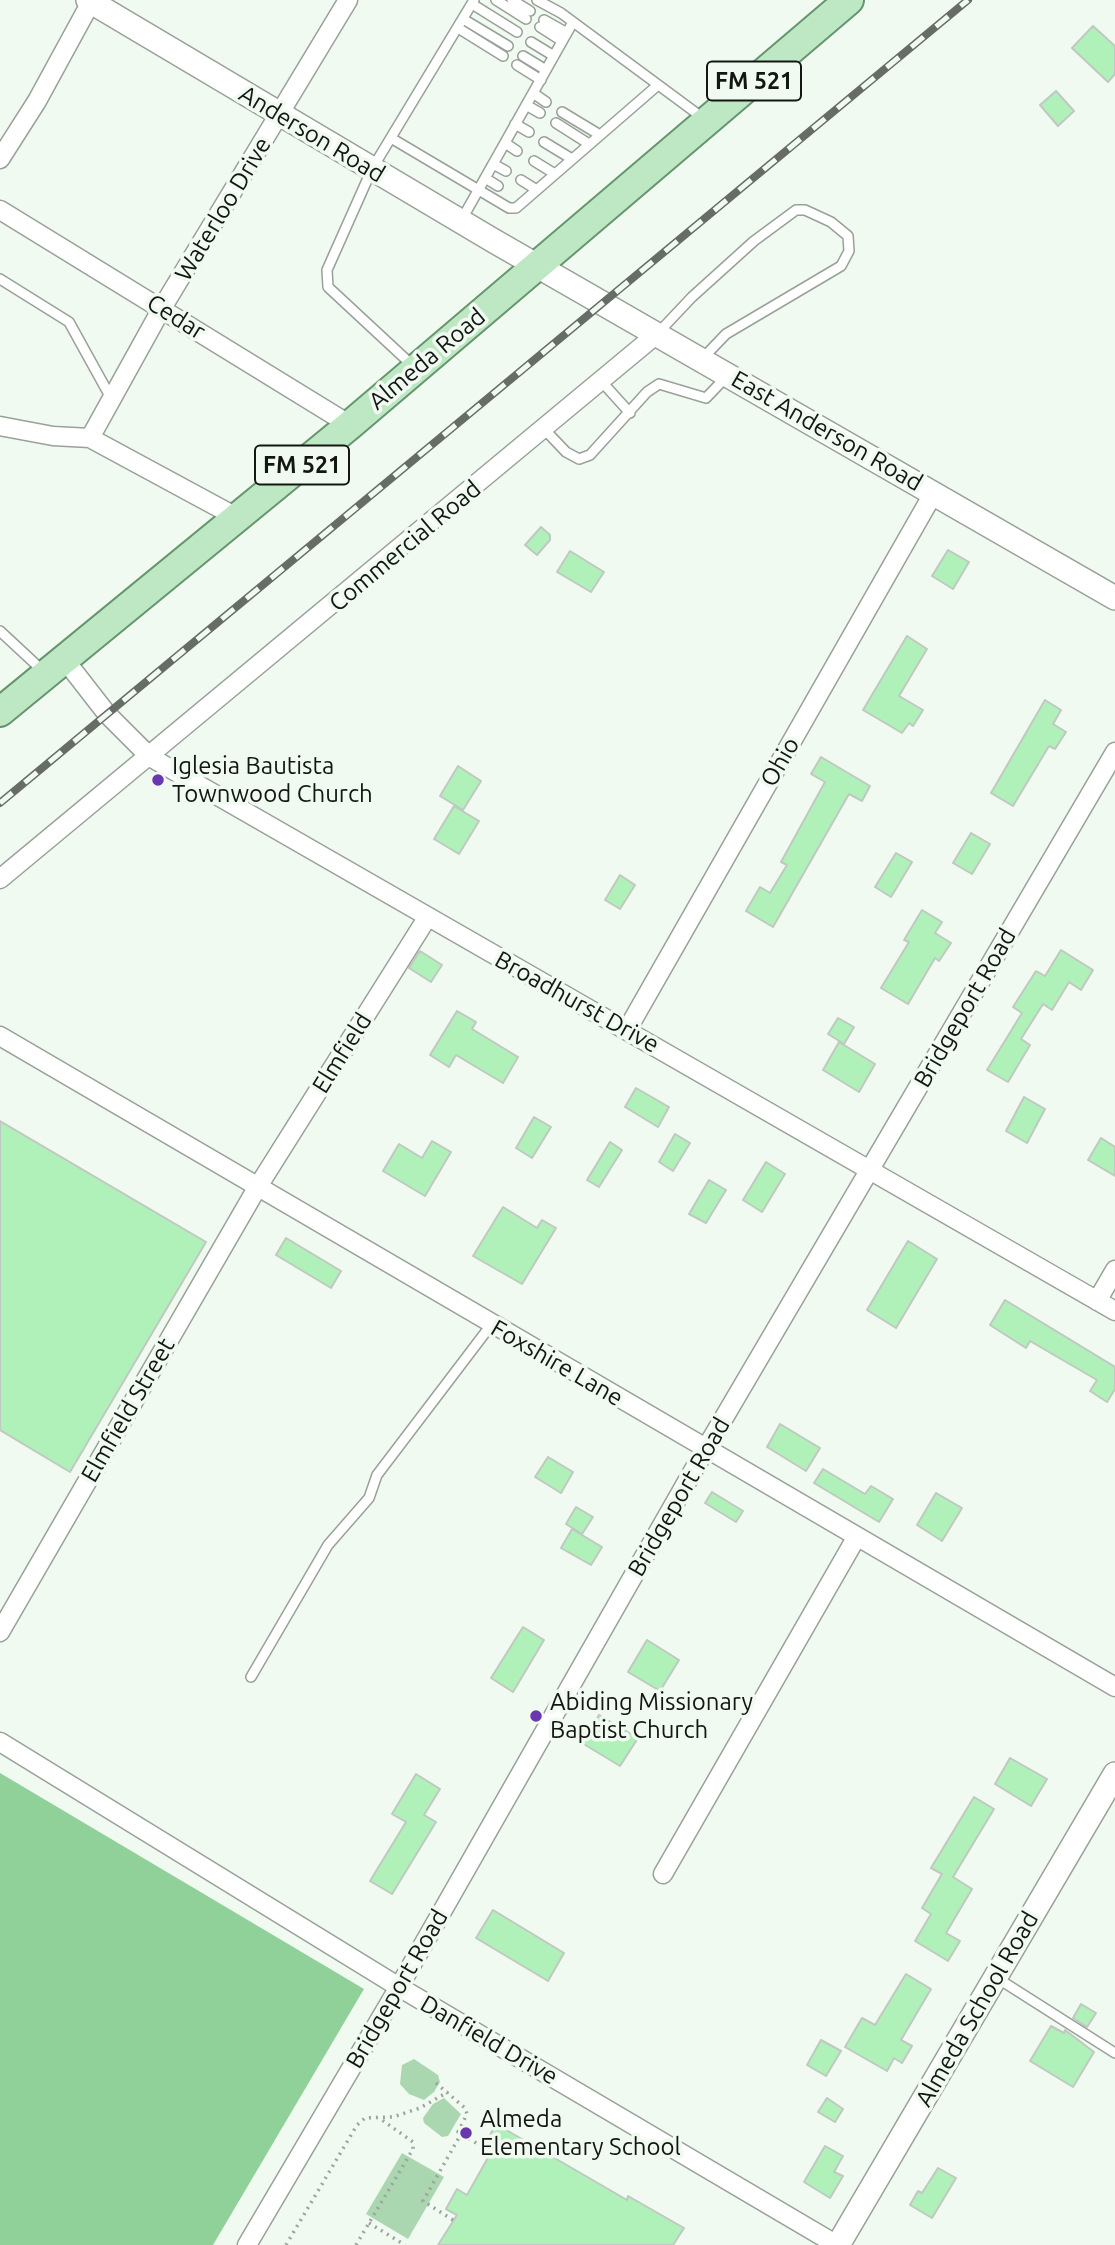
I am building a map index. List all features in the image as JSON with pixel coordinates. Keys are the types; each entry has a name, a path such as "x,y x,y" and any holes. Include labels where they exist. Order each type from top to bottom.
{"main road":[{"name":"Almeda Road","path":"0,712 350,425 707,121 836,7"}],"street":[{"name":"Waterloo Drive","path":"90,438 162,308 348,0"},
{"name":"Anderson Road","path":"89,1 538,265"},
{"path":"0,159 37,101 89,1"},
{"name":"Cedar","path":"0,210 350,425"},
{"name":"East Anderson Road","path":"538,265 1115,598"},
{"name":"Commercial Road","path":"0,880 545,430 658,333"},
{"path":"0,426 53,436 90,438 238,518"},
{"name":"Ohio","path":"627,1030 933,494"},
{"name":"Broadhurst Drive","path":"56,668 107,713 150,757 427,918 871,1168 1115,1311"},
{"name":"Bridgeport Road","path":"247,2245 399,1987 705,1450 1115,752"},
{"name":"Elmfield","path":"257,1188 427,918"},
{"name":"Foxshire Lane","path":"0,1036 1115,1687"},
{"name":"Elmfield Street","path":"0,1632 257,1188"},
{"path":"1097,1301 1115,1270"},
{"path":"663,1874 856,1538"},
{"name":"Danfield Drive","path":"0,1742 399,1987 838,2245"},
{"name":"Almeda School Road","path":"838,2245 1115,1774"}],"lane":[{"path":"496,0 528,15 512,0"},
{"path":"537,0 573,22 707,121"},
{"path":"416,369 328,287 327,270 372,169 473,2 517,32"},
{"path":"461,221 573,22"},
{"path":"460,23 508,47"},
{"path":"460,23 503,56"},
{"path":"542,23 564,37"},
{"path":"531,42 554,56"},
{"path":"523,55 546,70"},
{"path":"517,65 541,80"},
{"path":"391,138 509,208 516,208 658,85"},
{"path":"533,93 546,102"},
{"path":"526,105 540,113"},
{"path":"562,112 600,135"},
{"path":"556,122 589,144"},
{"path":"515,124 529,132"},
{"path":"544,142 572,159"},
{"path":"505,143 517,151"},
{"path":"534,161 555,174"},
{"path":"493,164 506,171"},
{"path":"485,178 498,186"},
{"path":"521,180 537,190"},
{"path":"514,195 524,201"},
{"path":"658,333 692,297 743,251 796,210 805,210 831,222 848,236 849,251 841,266 726,334 702,359"},
{"path":"0,279 69,322 111,398"},
{"path":"545,430 566,452 579,459 590,454 647,392 659,384 706,398 729,374"},
{"path":"602,382 630,413"},
{"path":"0,631 56,668"},
{"path":"251,1677 328,1545 369,1498 377,1475 491,1325"},
{"path":"996,1977 1115,2053"}],"path":[{"path":"436,2083 465,2108 467,2114 458,2132 491,2152"},
{"path":"286,2245 357,2125 365,2118 381,2119 420,2108 448,2092"},
{"path":"356,2245 413,2149 413,2142 381,2119"},
{"path":"453,2220 423,2202 461,2134"},
{"path":"369,2223 405,2245"}],"green space":[{"path":"0,1773 364,1989 213,2245 0,2245"},
{"path":"414,2059 438,2075 440,2082 434,2092 424,2100 409,2094 400,2084 402,2065"},
{"path":"444,2098 461,2114 448,2136 442,2137 424,2123 423,2118 433,2104"},
{"path":"402,2153 444,2177 408,2239 366,2214"}],"building":[{"path":"1093,26 1115,46 1115,74 1108,82 1072,48"},
{"path":"1056,91 1074,111 1058,126 1040,105"},
{"path":"541,527 550,535 550,540 537,555 525,545"},
{"path":"948,550 969,562 953,589 932,576"},
{"path":"570,551 604,572 591,592 557,572"},
{"path":"907,636 927,649 899,696 923,710 913,726 909,723 902,733 863,710"},
{"path":"1045,700 1061,710 1053,724 1066,732 1055,749 1049,746 1013,806 991,793"},
{"path":"821,757 870,786 862,801 849,794 773,927 746,911 760,887 770,893 787,865 781,862 825,782 811,774"},
{"path":"458,766 481,781 463,810 440,796"},
{"path":"454,806 479,821 459,854 434,839"},
{"path":"971,833 990,844 972,874 953,863"},
{"path":"896,853 912,862 891,897 875,887"},
{"path":"620,875 635,885 620,909 605,900"},
{"path":"922,910 942,922 935,933 951,943 939,961 935,958 908,1004 881,988 909,942 904,940"},
{"path":"1061,950 1093,970 1081,990 1069,982 1052,1010 1043,1004 1021,1039 1030,1045 1008,1082 987,1070 1022,1013 1013,1007 1036,971 1045,976"},
{"path":"420,951 442,965 431,982 409,968"},
{"path":"457,1011 476,1022 472,1029 518,1057 503,1083 456,1055 449,1067 430,1055"},
{"path":"838,1018 854,1027 844,1044 828,1034"},
{"path":"839,1042 875,1064 859,1092 823,1070"},
{"path":"636,1088 669,1107 658,1127 625,1107"},
{"path":"1024,1097 1045,1109 1027,1143 1006,1131"},
{"path":"534,1117 551,1127 532,1158 516,1148"},
{"path":"0,1121 206,1242 70,1472 0,1430"},
{"path":"675,1134 690,1143 673,1171 659,1162"},
{"path":"1101,1138 1115,1147 1115,1176 1088,1160"},
{"path":"432,1141 451,1152 425,1196 383,1171 399,1144 422,1158"},
{"path":"610,1142 622,1150 599,1187 587,1180"},
{"path":"766,1162 785,1174 762,1212 743,1200"},
{"path":"709,1180 726,1190 706,1223 689,1214"},
{"path":"503,1207 537,1228 542,1220 556,1228 522,1284 473,1256"},
{"path":"286,1238 341,1271 331,1288 276,1255"},
{"path":"908,1241 937,1259 896,1328 867,1310"},
{"path":"1005,1300 1115,1367 1115,1389 1107,1402 1090,1391 1097,1380 1030,1341 1026,1348 990,1325"},
{"path":"780,1424 820,1448 806,1471 767,1447"},
{"path":"548,1457 573,1472 561,1493 535,1477"},
{"path":"823,1469 865,1494 871,1486 893,1499 879,1522 814,1483"},
{"path":"712,1492 743,1511 736,1522 705,1503"},
{"path":"936,1493 962,1508 942,1541 917,1525"},
{"path":"576,1507 593,1517 582,1534 566,1524"},
{"path":"572,1529 602,1547 591,1565 561,1548"},
{"path":"523,1627 544,1640 513,1692 491,1678"},
{"path":"647,1640 679,1660 660,1691 628,1672"},
{"path":"599,1715 638,1738 620,1766 582,1743"},
{"path":"1010,1758 1047,1779 1031,1806 995,1784"},
{"path":"416,1774 440,1789 424,1815 436,1822 392,1894 370,1881 406,1822 392,1814"},
{"path":"974,1797 994,1809 953,1877 972,1889 946,1933 960,1941 948,1961 915,1941 931,1914 922,1908 942,1874 931,1868"},
{"path":"493,1910 564,1953 548,1981 476,1938"},
{"path":"906,1974 931,1989 901,2040 912,2046 902,2063 894,2058 887,2071 845,2047 862,2018 875,2025"},
{"path":"1081,2004 1096,2013 1087,2027 1073,2018"},
{"path":"1051,2026 1064,2033 1065,2030 1094,2052 1073,2087 1030,2061"},
{"path":"821,2040 841,2051 826,2076 807,2065"},
{"path":"827,2098 843,2109 835,2122 818,2112"},
{"path":"496,2124 627,2200 628,2196 684,2228 673,2245 438,2245 457,2215 446,2209 457,2189 467,2195 494,2147 486,2142"},
{"path":"825,2146 843,2156 834,2172 843,2176 830,2198 804,2182"},
{"path":"938,2168 956,2178 932,2218 910,2205 918,2191 922,2193"}],"railway":[{"path":"0,803 968,0"}],"place":[{"name":"Iglesia Bautista Townwood Church","path":"158,780"},
{"name":"Abiding Missionary Baptist Church","path":"536,1716"},
{"name":"Almeda Elementary School","path":"466,2133"}]}
